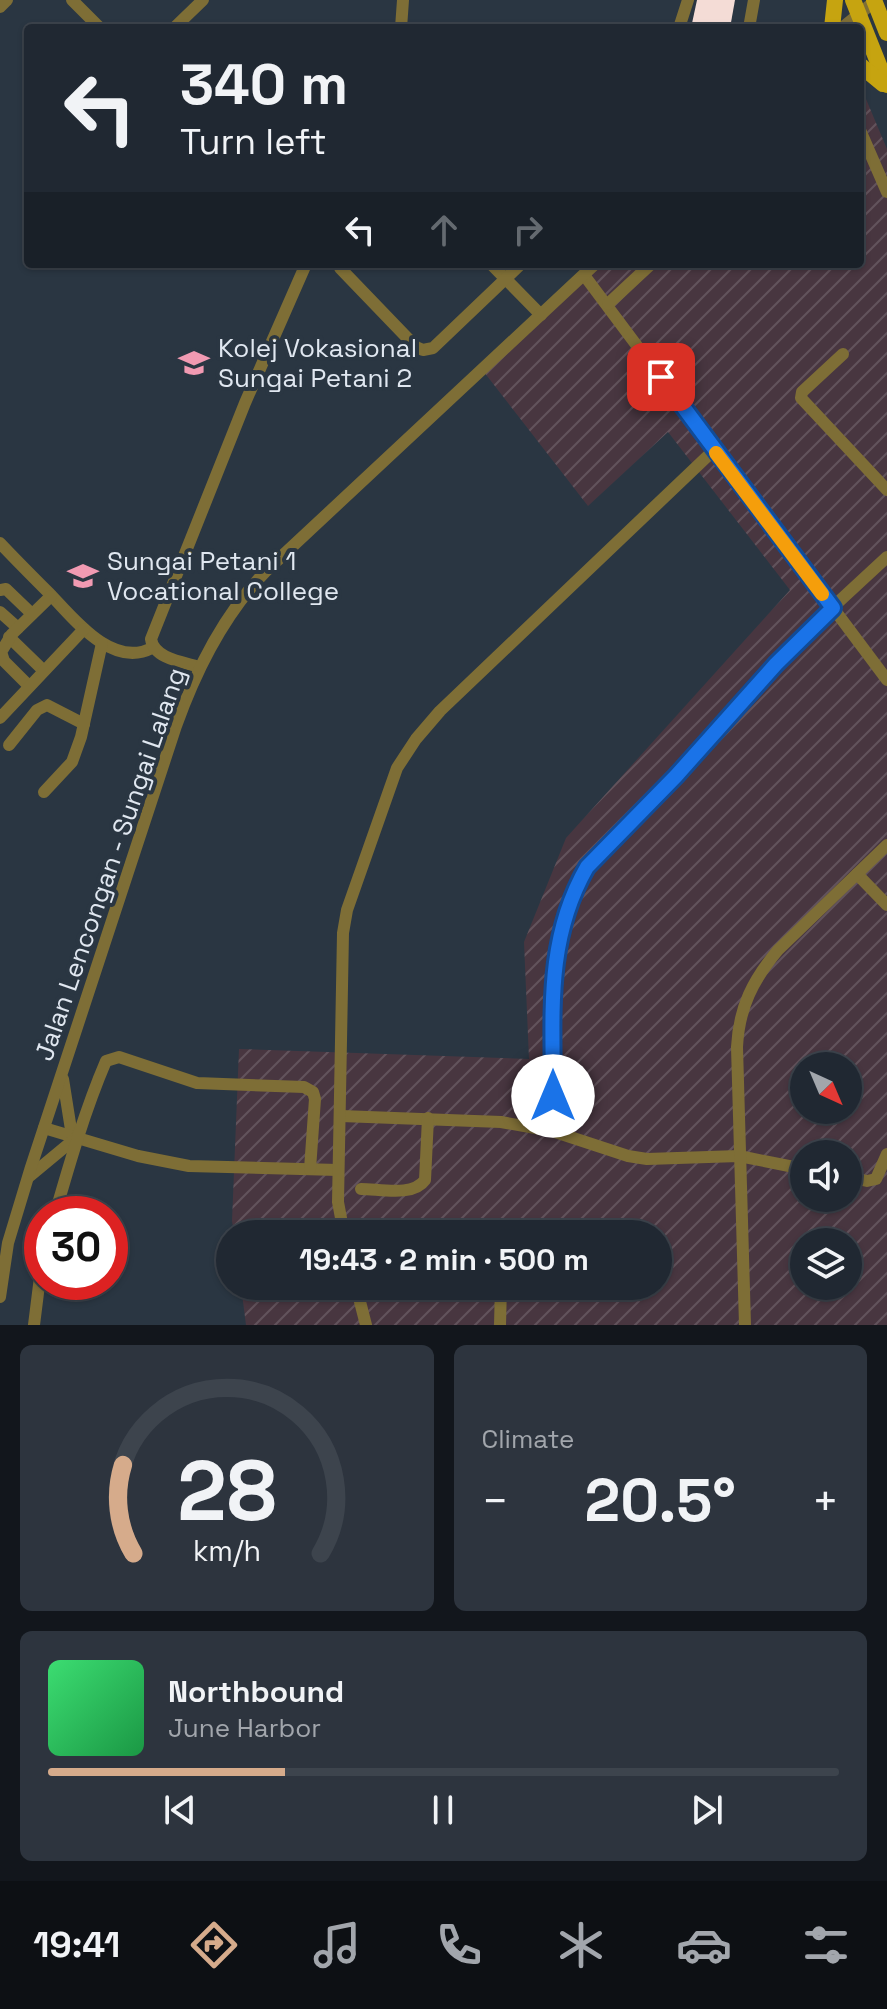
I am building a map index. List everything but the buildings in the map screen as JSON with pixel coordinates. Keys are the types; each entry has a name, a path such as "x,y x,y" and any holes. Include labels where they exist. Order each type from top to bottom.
{"main road":[{"path":"832,24 835,0"},
{"path":"874,0 887,33"},
{"path":"864,30 887,87"},
{"path":"864,68 887,87"}],"street":[{"path":"0,7 7,0"},
{"path":"72,0 96,24"},
{"path":"178,24 203,0"},
{"path":"401,24 403,0"},
{"path":"680,24 688,0"},
{"path":"750,24 754,0"},
{"path":"855,7 874,0"},
{"path":"864,139 887,192"},
{"path":"200,667 158,653 152,648 151,639 239,417 304,268"},
{"path":"340,268 416,347 423,350 433,348 517,268"},
{"path":"495,268 541,315"},
{"name":"Jalan Lencongan - Sungai Lalang","path":"0,1297 8,1243 44,1128 176,726 200,667 240,601 257,580 591,268"},
{"path":"608,304 647,268"},
{"path":"584,275 887,680"},
{"path":"843,354 802,392 801,398 887,490"},
{"path":"341,1220 338,1170 343,933 347,910 397,768 440,711 714,450"},
{"path":"0,543 84,629 102,643 128,653 142,653 152,648"},
{"path":"552,1131 553,972 559,938 577,884 600,851 657,796 776,664 887,557"},
{"path":"0,590 6,589 32,614"},
{"path":"29,686 4,661 1,652 14,632 51,596"},
{"path":"0,612 43,670"},
{"path":"0,718 84,629"},
{"path":"44,792 72,762 102,643"},
{"path":"9,745 37,710 47,705 84,724"},
{"path":"745,1325 737,1047 744,1003 753,983 778,950 887,845"},
{"path":"857,874 887,905"},
{"path":"60,1196 75,1137 106,1061 119,1057 197,1083 304,1087 313,1092 310,1169"},
{"path":"63,1071 75,1137"},
{"path":"341,1116 501,1122 552,1131 605,1150 647,1159 739,1156 790,1166"},
{"path":"361,1189 407,1190 422,1185 425,1180 428,1118"},
{"path":"44,1128 138,1156 189,1166 338,1170"},
{"path":"28,1179 75,1137"},
{"path":"862,1180 876,1179 887,1154"},
{"path":"34,1325 37,1300"},
{"path":"360,1300 366,1325"},
{"path":"500,1325 501,1300"}],"shaded area":[{"path":"866,99 887,149 887,1325 246,1325 243,1300 672,1300 672,1220 232,1220 239,1049 529,1059 524,942 566,838 790,590 668,432 588,506 480,367 586,268 864,268"}],"slow traffic":[{"path":"716,453 822,594"}],"place":[{"name":"Kolej Vokasional Sungai Petani 2","path":"194,363"},
{"name":"Sungai Petani 1 Vocational College","path":"83,576"}],"route":[{"path":"553,1096 553,972 559,938 577,884 600,851 676,776 776,664 833,608 661,377"}]}
